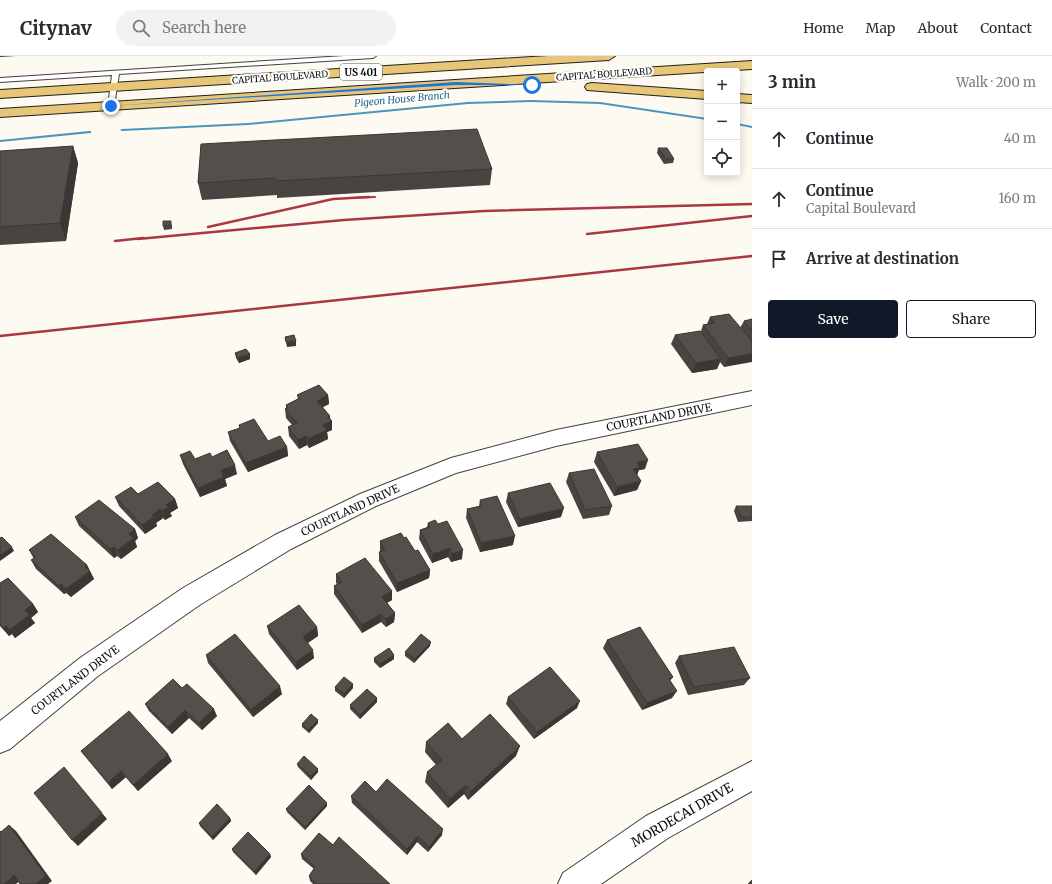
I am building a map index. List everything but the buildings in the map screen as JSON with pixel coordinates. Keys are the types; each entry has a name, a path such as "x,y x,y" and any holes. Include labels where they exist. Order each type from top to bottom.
{"main road":[{"name":"CAPITAL BOULEVARD","path":"0,94 609,56"},
{"name":"CAPITAL BOULEVARD","path":"0,113 752,65"},
{"path":"456,83 589,86 704,95"},
{"path":"740,98 752,99"}],"street":[{"name":"COURTLAND DRIVE","path":"0,739 89,667 192,596 283,542 368,500 451,466 488,456 573,434 752,398"},
{"name":"MORDECAI DRIVE","path":"574,884 656,827 752,775"}],"lane":[{"path":"0,80 373,56"},
{"path":"111,106 116,72"}],"waterway":[{"name":"Pigeon House Branch","path":"122,130 248,124 468,103 531,101 600,103 704,119"},
{"name":"Pigeon House Branch","path":"740,125 752,127"},
{"name":"Pigeon House Branch","path":"0,141 89,132"}],"railway":[{"path":"357,198 369,197"},
{"path":"357,198 375,197"},
{"path":"348,198 357,198"},
{"path":"208,227 333,199 357,198"},
{"path":"138,239 344,220 484,211 752,204"},
{"path":"587,234 752,216"},
{"path":"115,241 143,238"},
{"path":"0,336 752,256"}],"route":[{"path":"111,106 456,83 510,86 532,85"}]}
